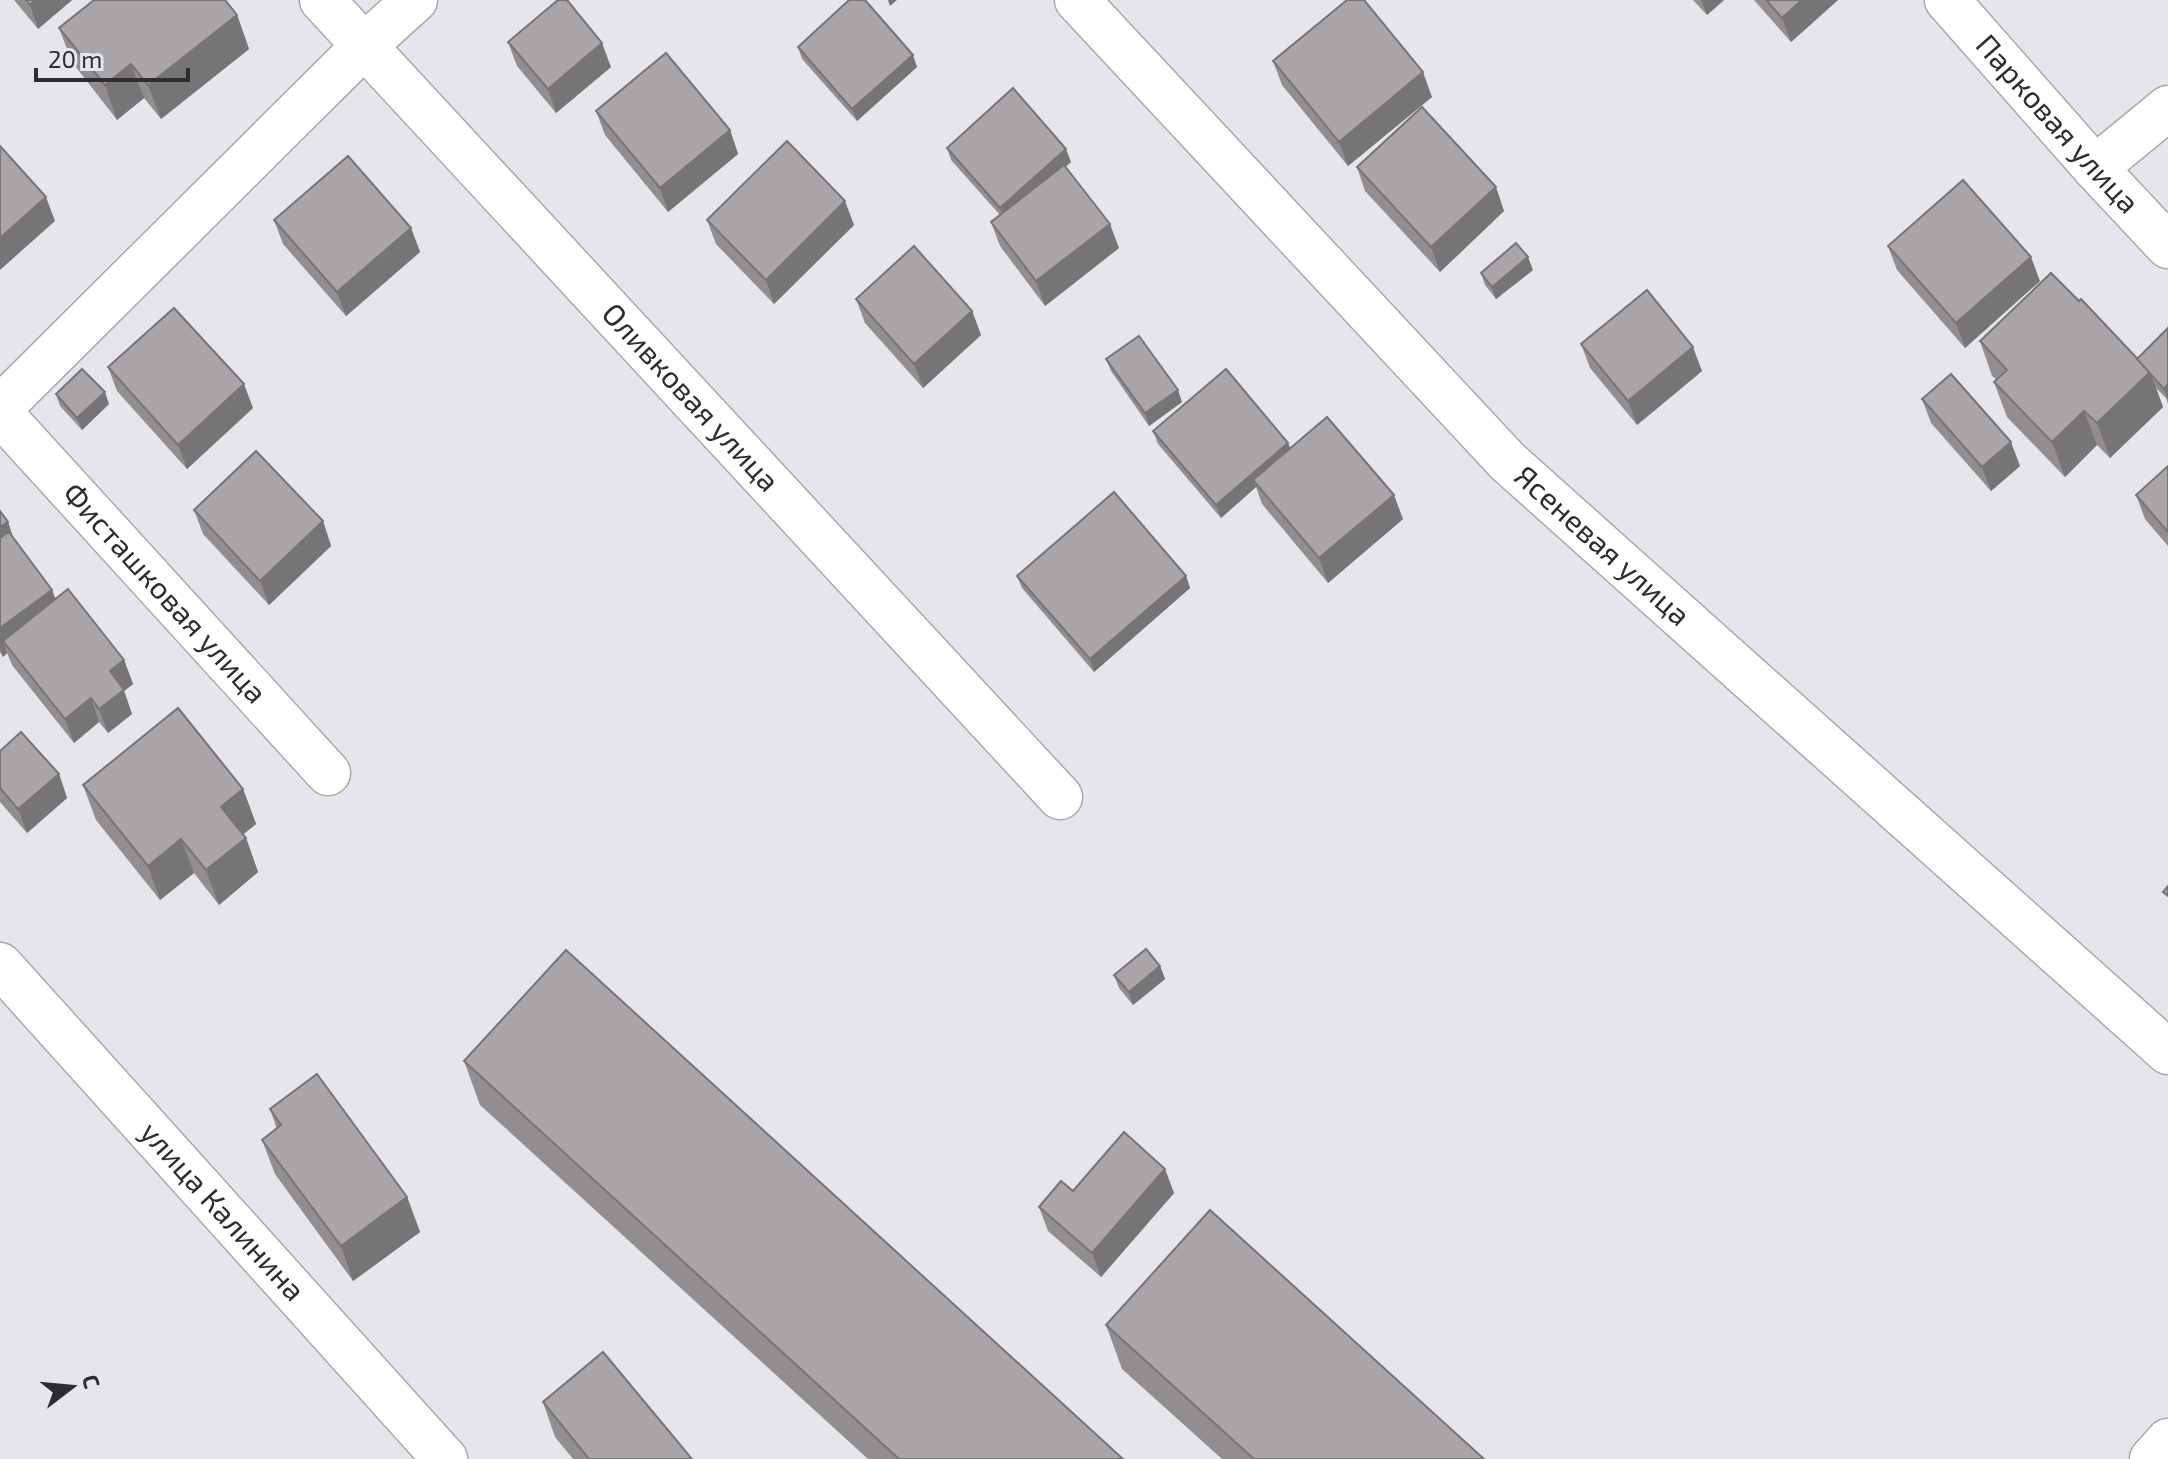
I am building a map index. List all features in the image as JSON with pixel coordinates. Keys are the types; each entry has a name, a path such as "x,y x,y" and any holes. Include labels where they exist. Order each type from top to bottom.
{"street":[{"name":"Оливковая улица","path":"322,0 1060,797"},
{"path":"0,411 363,47 415,0"},
{"name":"Ясеневая улица","path":"1077,0 1508,462 2168,1052"},
{"name":"Парковая улица","path":"1947,0 2168,246"},
{"path":"2095,168 2168,108"},
{"name":"Фисташковая улица","path":"0,411 328,773"},
{"name":"улица Калинина","path":"0,965 445,1459"},
{"path":"2152,1459 2168,1441"}],"building":[{"path":"94,0 225,0 237,15 148,85 131,64 105,85 59,28"},
{"path":"558,0 567,0 602,43 548,89 508,42"},
{"path":"849,0 865,0 913,55 852,109 798,47"},
{"path":"1347,0 1364,0 1423,72 1339,142 1273,61"},
{"path":"1766,0 1802,0 1782,18"},
{"path":"666,53 730,130 660,188 596,111"},
{"path":"1013,88 1066,149 1000,208 947,148"},
{"path":"1422,107 1496,187 1431,247 1357,167"},
{"path":"787,141 845,201 766,280 707,220"},
{"path":"0,146 46,197 0,238"},
{"path":"348,156 411,228 337,292 274,220"},
{"path":"1064,165 1110,224 1036,281 991,222"},
{"path":"1963,180 2031,257 1956,323 1888,246"},
{"path":"1516,243 1528,257 1492,287 1481,273"},
{"path":"914,246 972,311 914,364 856,299"},
{"path":"2051,273 2079,301 2081,299 2150,372 2097,423 2084,411 2052,442 1994,382 2007,370 1980,341"},
{"path":"1647,290 1693,347 1628,401 1581,344"},
{"path":"174,308 244,384 178,445 108,367"},
{"path":"2168,328 2168,384 2164,389 2137,359"},
{"path":"1139,336 1178,390 1145,413 1106,359"},
{"path":"82,369 105,392 77,418 56,394"},
{"path":"1226,369 1288,443 1216,505 1153,431"},
{"path":"1951,374 2011,442 1982,467 1922,399"},
{"path":"1327,417 1394,495 1319,558 1253,480"},
{"path":"256,451 323,521 260,581 194,510"},
{"path":"2168,466 2168,532 2136,495"},
{"path":"1114,492 1186,576 1090,659 1017,576"},
{"path":"0,511 8,522 0,527"},
{"path":"9,532 52,590 0,628 0,538"},
{"path":"68,589 124,660 110,671 124,690 99,709 91,698 65,719 3,641"},
{"path":"178,708 243,789 221,807 246,838 206,870 181,839 148,866 83,785"},
{"path":"21,732 59,774 18,809 0,788 0,751"},
{"path":"1146,949 1160,966 1129,992 1114,975"},
{"path":"566,950 1123,1459 899,1459 464,1061"},
{"path":"317,1074 407,1197 341,1246 262,1140 281,1125 270,1109"},
{"path":"1124,1132 1165,1169 1092,1253 1039,1207 1061,1181 1073,1191"},
{"path":"1210,1210 1484,1459 1254,1459 1106,1325"},
{"path":"603,1352 692,1459 589,1459 543,1402"}]}
